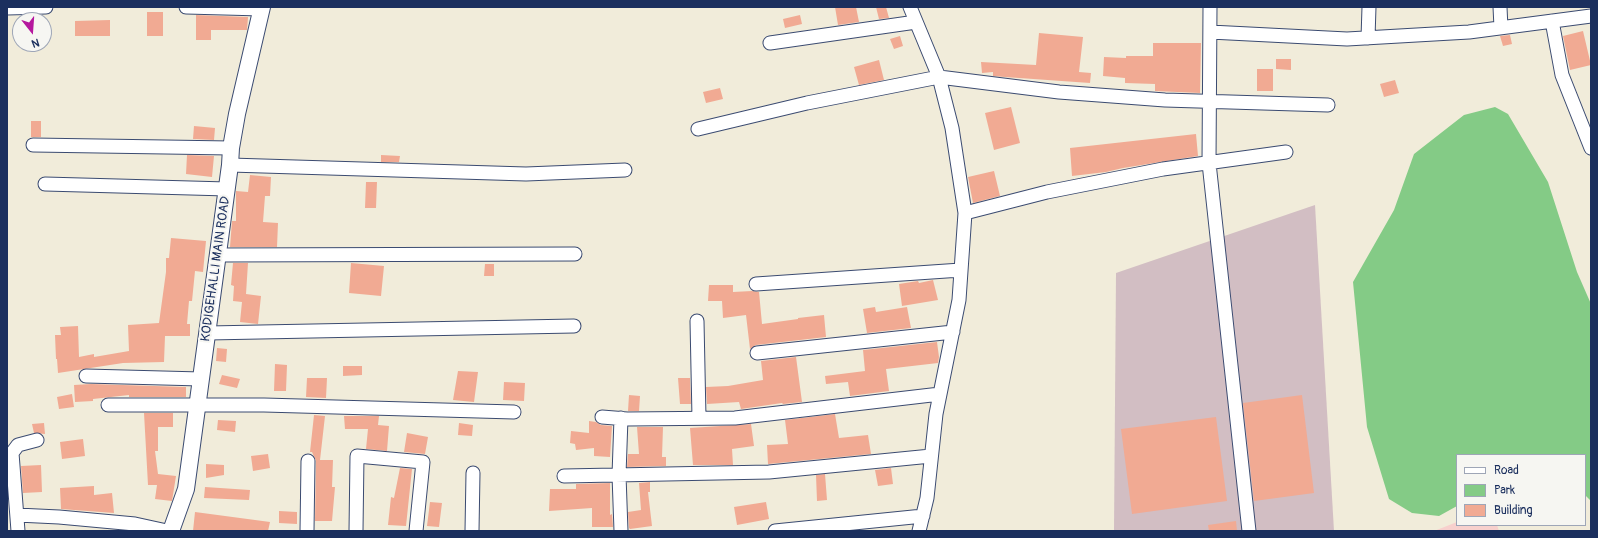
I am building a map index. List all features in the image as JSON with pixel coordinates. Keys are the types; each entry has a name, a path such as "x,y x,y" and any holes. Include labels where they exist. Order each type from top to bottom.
{"street":[{"path":"7,8 46,7"},
{"path":"186,7 262,8"},
{"path":"910,7 939,77 952,128 965,213 959,300 936,414 927,498 919,531"},
{"path":"1210,7 1209,163 1249,531"},
{"path":"1368,38 1369,7"},
{"path":"1500,7 1501,28"},
{"name":"KODIGEHALLI MAIN ROAD","path":"171,531 186,489 208,333 231,148 237,114 262,8"},
{"path":"1210,32 1347,39 1469,32 1591,16"},
{"path":"1552,21 1562,75 1591,148"},
{"path":"770,43 916,22"},
{"path":"698,129 807,103 939,77 1059,92 1165,100 1328,105"},
{"path":"33,145 231,148"},
{"path":"965,213 1055,191 1163,169 1286,152"},
{"path":"230,165 526,174 625,170"},
{"path":"45,184 227,189"},
{"path":"218,255 575,254"},
{"path":"756,284 961,270"},
{"path":"697,320 699,418"},
{"path":"208,333 574,326"},
{"path":"757,353 953,332"},
{"path":"86,376 201,379"},
{"path":"602,417 735,418 940,394"},
{"path":"108,405 264,405 514,412"},
{"path":"621,418 619,476 621,531"},
{"path":"18,531 17,515 11,493 12,453 14,448 18,445 37,440"},
{"path":"356,531 357,456 423,462 416,531"},
{"path":"564,476 769,472 931,456"},
{"path":"307,531 308,461"},
{"path":"472,531 473,473"},
{"path":"17,515 60,517 135,524 166,531"},
{"path":"775,531 923,516"}],"shaded area":[{"path":"1315,205 1334,531 1114,531 1116,273"},
{"path":"1456,522 1456,526 1497,526 1499,531 1434,531"}],"green space":[{"path":"1495,107 1508,114 1548,182 1577,272 1591,304 1591,501 1586,496 1586,454 1456,454 1456,507 1439,516 1412,513 1389,499 1367,427 1353,282 1394,210 1414,154 1464,115"}],"building":[{"path":"835,7 856,7 859,22 838,25"},
{"path":"876,7 886,7 889,18 879,19"},
{"path":"147,12 163,12 163,36 147,36"},
{"path":"196,15 248,17 247,30 211,30 211,40 196,40"},
{"path":"800,15 802,24 785,28 783,19"},
{"path":"110,20 110,36 75,36 75,21"},
{"path":"1583,31 1591,65 1570,70 1563,36"},
{"path":"1039,33 1083,37 1079,72 1091,73 1090,83 993,76 993,72 982,73 981,62 1036,65"},
{"path":"1510,35 1512,44 1503,46 1500,36"},
{"path":"900,36 903,46 894,49 890,39"},
{"path":"1153,43 1201,43 1200,93 1155,91 1155,84 1125,83 1125,78 1103,76 1104,57 1126,58 1126,56 1153,56"},
{"path":"1276,59 1291,59 1291,70 1276,69"},
{"path":"879,60 884,80 859,85 854,67"},
{"path":"1257,69 1273,69 1273,91 1257,91"},
{"path":"1395,80 1399,93 1384,97 1380,84"},
{"path":"720,88 723,99 706,103 703,92"},
{"path":"1011,107 1020,143 994,150 985,113"},
{"path":"31,121 41,121 41,137 31,137"},
{"path":"194,126 215,128 214,140 193,139"},
{"path":"1196,134 1198,156 1106,172 1072,176 1070,148"},
{"path":"187,155 214,156 212,177 186,174"},
{"path":"381,155 400,156 399,162 381,162"},
{"path":"994,171 1000,196 973,203 968,177"},
{"path":"250,175 271,177 270,196 265,196 263,222 278,223 277,247 230,247 232,221 236,221 236,191 248,192"},
{"path":"366,182 377,182 376,208 365,208"},
{"path":"171,238 206,241 203,272 195,271 192,301 189,301 187,324 190,324 190,336 165,336 164,362 123,363 58,373 55,335 61,335 60,327 78,326 79,357 94,354 94,357 129,351 128,325 159,323 166,272 166,258 169,258"},
{"path":"233,263 248,263 246,294 261,296 258,324 240,322 242,302 233,301 234,286 231,285"},
{"path":"351,263 384,266 381,296 349,293"},
{"path":"485,264 494,264 494,276 484,276"},
{"path":"933,280 938,300 902,306 899,284 918,281 919,283"},
{"path":"709,285 733,285 733,292 759,292 762,324 824,315 826,337 756,345 750,349 746,315 723,318 722,301 708,301"},
{"path":"875,307 876,312 907,307 911,328 867,333 863,309"},
{"path":"937,342 939,357 938,363 886,369 889,391 850,396 848,382 826,384 825,376 865,371 863,350"},
{"path":"217,348 227,349 226,362 216,361"},
{"path":"796,357 802,402 782,403 741,409 739,402 707,404 706,387 728,386 763,380 761,361"},
{"path":"275,364 287,365 286,391 274,391"},
{"path":"343,366 362,366 362,375 343,376"},
{"path":"458,371 478,372 474,402 453,400"},
{"path":"222,375 240,379 237,388 219,384"},
{"path":"307,378 327,378 326,398 306,397"},
{"path":"678,378 690,378 691,404 680,404"},
{"path":"504,382 525,383 524,401 503,400"},
{"path":"91,384 186,387 186,397 129,397 129,395 93,399 93,401 75,402 74,385"},
{"path":"72,394 74,407 59,409 57,397"},
{"path":"629,395 640,396 639,411 628,411"},
{"path":"1302,395 1314,493 1254,501 1243,403"},
{"path":"144,413 173,413 173,427 158,427 158,451 155,451 158,474 176,476 172,501 155,499 157,485 148,485"},
{"path":"835,414 839,438 868,435 871,454 768,464 767,445 788,444 785,420"},
{"path":"314,415 325,416 320,460 333,460 332,487 335,487 332,521 315,521 316,461 312,452 310,452"},
{"path":"344,416 379,416 378,425 389,426 387,451 366,449 368,429 345,429"},
{"path":"1216,417 1227,501 1132,514 1121,429"},
{"path":"218,420 236,421 235,432 217,430"},
{"path":"589,421 596,422 601,425 612,426 610,457 594,456 594,448 576,450 575,444 570,443 571,431 589,433"},
{"path":"44,423 45,434 34,433 32,424"},
{"path":"459,423 473,425 472,436 458,435"},
{"path":"751,424 754,446 732,449 733,465 693,465 690,428"},
{"path":"637,427 663,427 662,457 666,457 666,466 627,467 628,454 639,454"},
{"path":"407,433 428,437 425,454 404,452"},
{"path":"83,439 85,456 62,459 60,442"},
{"path":"268,454 270,468 253,471 251,456"},
{"path":"206,464 224,465 224,475 206,478"},
{"path":"41,465 42,492 23,493 21,466"},
{"path":"400,468 412,469 406,526 388,525 391,497 394,498"},
{"path":"891,468 893,484 878,486 875,470"},
{"path":"825,474 827,500 817,501 816,475"},
{"path":"650,482 650,492 648,492 652,526 630,529 628,512 641,510 639,483"},
{"path":"610,483 610,515 612,514 613,527 592,527 592,508 549,511 550,489 576,489 576,484"},
{"path":"94,486 94,495 112,493 114,513 61,509 60,488"},
{"path":"205,487 250,490 249,500 204,498"},
{"path":"430,502 442,503 439,527 427,526"},
{"path":"766,502 769,519 737,525 734,507"},
{"path":"279,511 297,512 297,524 279,523"},
{"path":"195,512 270,522 268,531 193,531"},
{"path":"1236,521 1237,531 1209,531 1208,525"}]}
